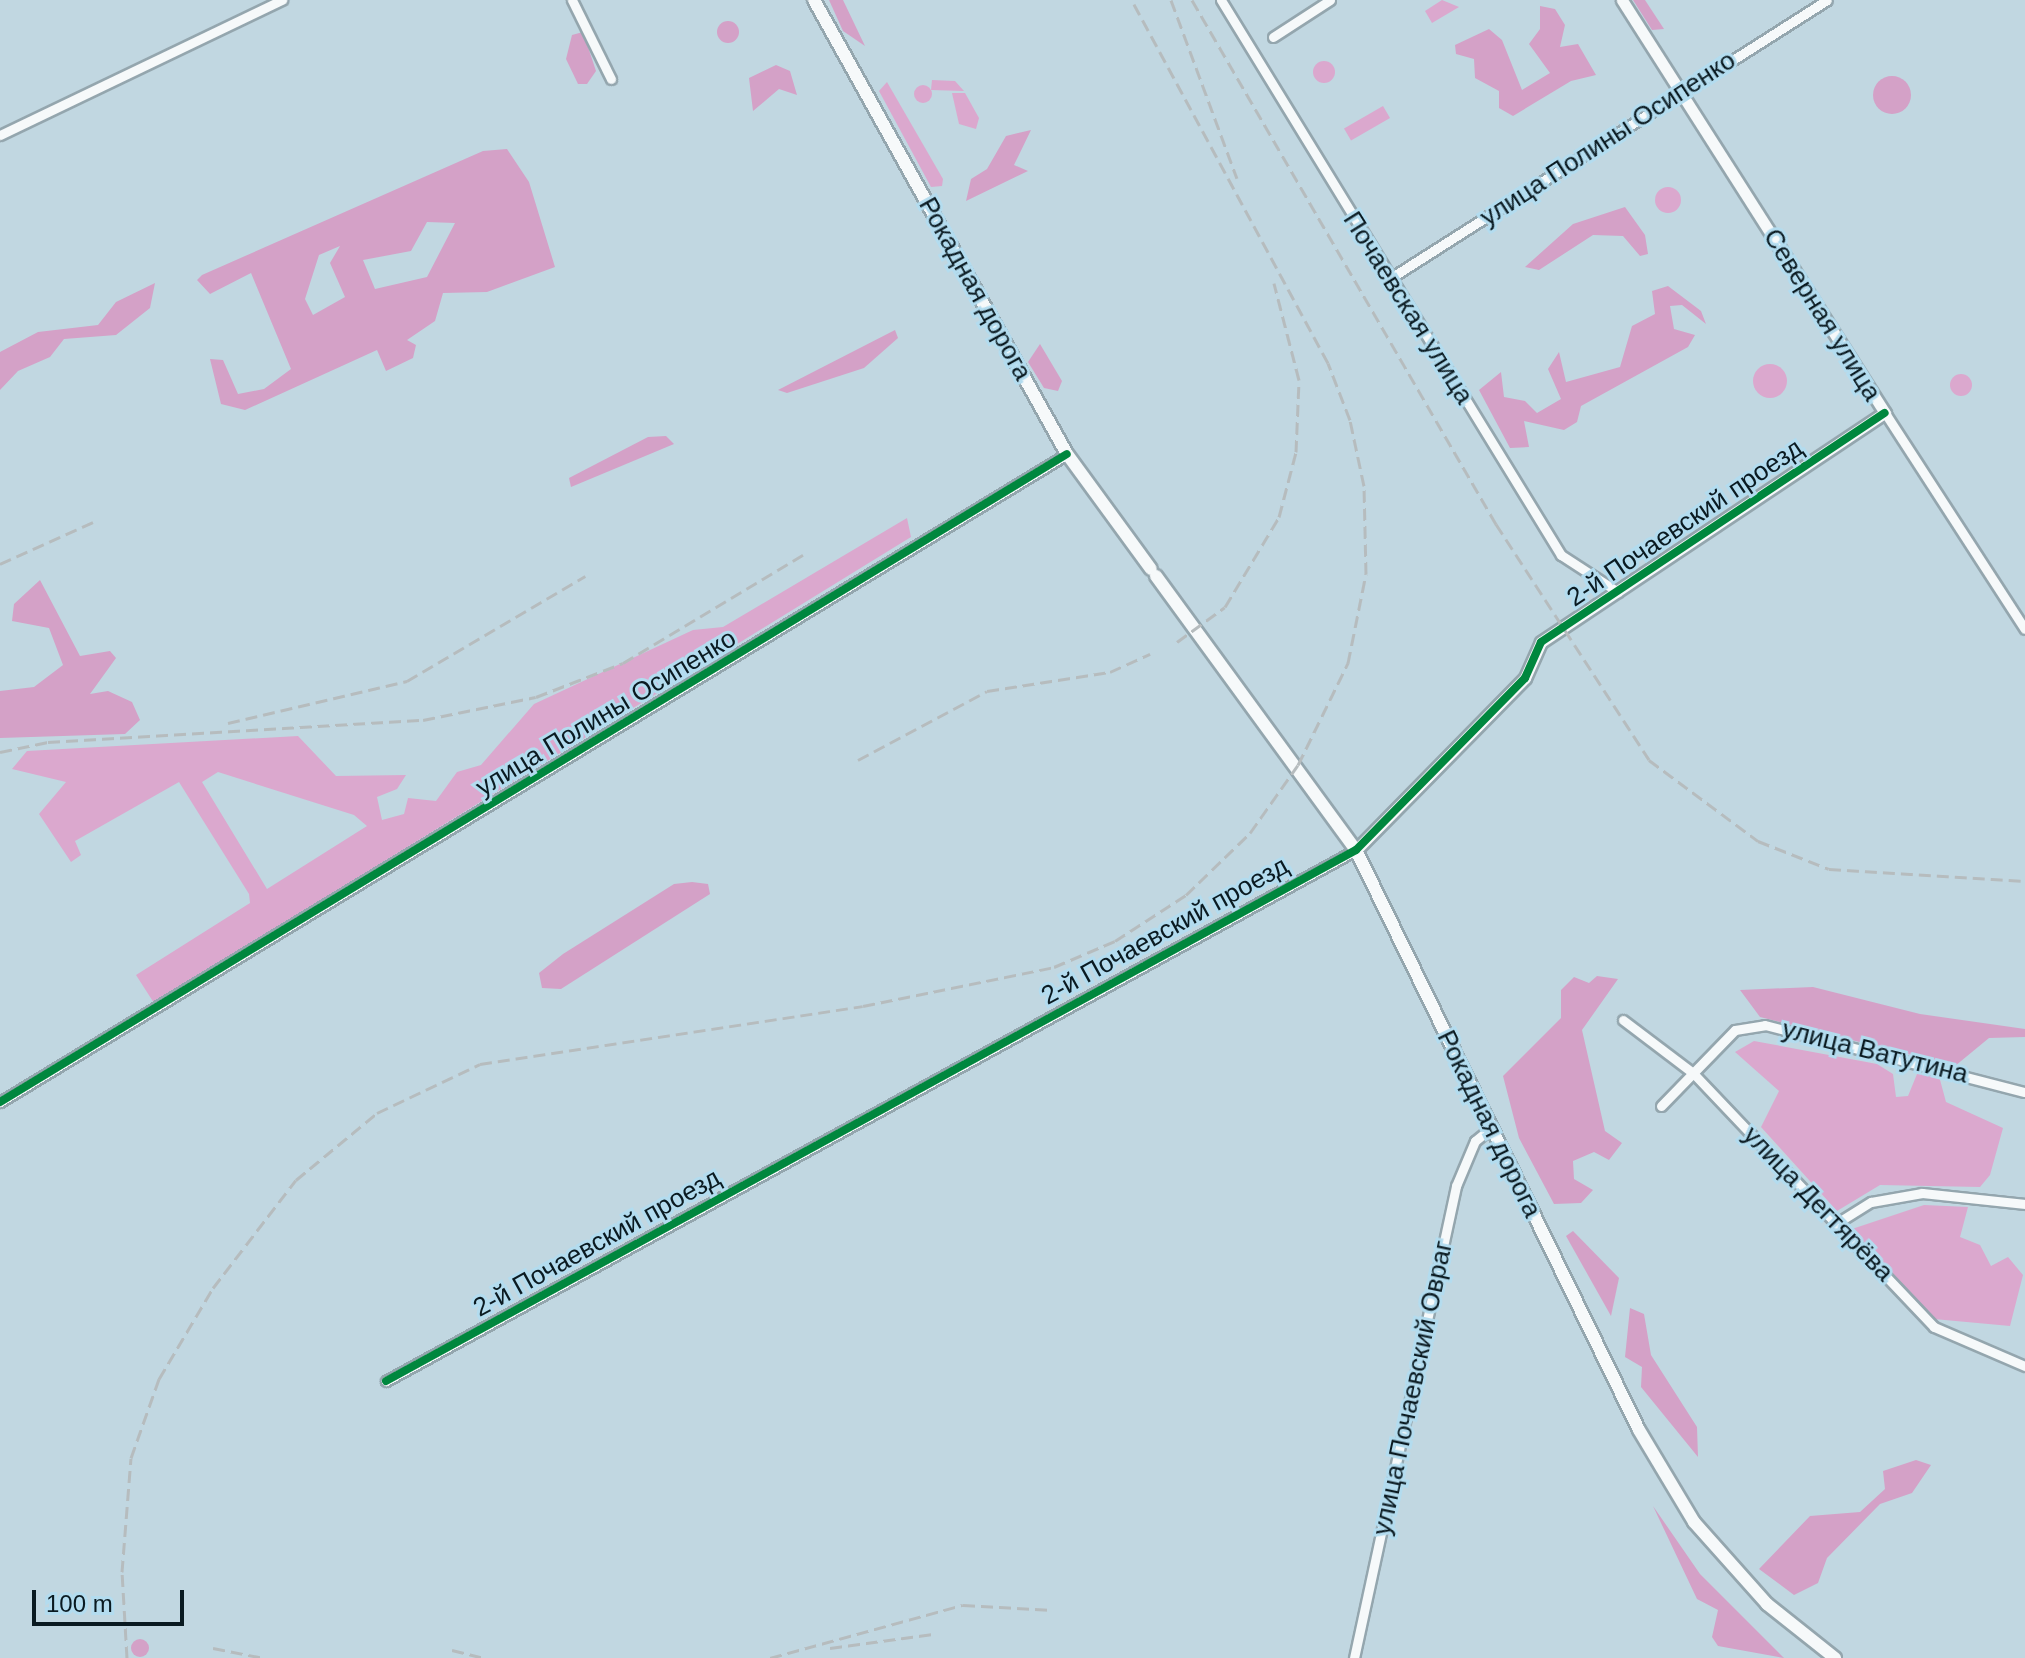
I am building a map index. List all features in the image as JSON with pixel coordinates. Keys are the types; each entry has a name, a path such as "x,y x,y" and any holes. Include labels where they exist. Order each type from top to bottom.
{"main road":[{"name":"Рокадная дорога","path":"814,0 1067,454 1356,850 1639,1430 1694,1522 1767,1604 1835,1658"}],"street":[{"path":"0,135 282,0"},
{"path":"572,0 611,79"},
{"name":"Почаевская улица","path":"1221,0 1389,279 1561,555 1618,592"},
{"path":"1273,37 1330,0"},
{"name":"Северная улица","path":"1622,0 2025,629"},
{"name":"улица Полины Осипенко","path":"1389,279 1827,0"},
{"name":"2-й Почаевский проезд","path":"386,1381 1356,850 1525,678 1541,642 1885,413"},
{"name":"улица Полины Осипенко","path":"0,1102 1067,454"},
{"name":"улица Дегтярёва","path":"1623,1020 1693,1073 1934,1327 2025,1366"},
{"name":"улица Ватутина","path":"1661,1106 1735,1030 1765,1025 2025,1092"},
{"name":"улица Почаевский Овраг","path":"1354,1658 1456,1186 1475,1141 1491,1128"},
{"path":"1837,1223 1871,1202 1922,1193 2025,1204"}],"shaded area":[{"path":"829,0 843,0 865,46 843,31"},
{"path":"1442,0 1459,7 1432,23 1425,11"},
{"path":"1633,0 1645,0 1664,29 1652,30"},
{"path":"1540,6 1555,9 1565,25 1560,47 1578,44 1596,75 1571,81 1513,116 1499,108 1499,91 1475,78 1474,59 1456,54 1455,45 1489,29 1502,40 1522,90 1550,73 1529,44 1540,29"},
{"path":"728,21 736,24 739,32 736,40 728,43 720,40 717,32 720,24"},
{"path":"583,32 596,71 587,84 578,84 566,59 572,35"},
{"path":"1324,61 1332,64 1335,72 1332,80 1324,83 1316,80 1313,72 1316,64"},
{"path":"776,65 790,71 797,95 779,89 753,111 749,78"},
{"path":"1892,76 1906,81 1911,95 1906,109 1892,114 1878,109 1873,95 1878,81"},
{"path":"932,80 955,81 964,91 931,90"},
{"path":"887,82 943,179 942,186 931,187 879,91"},
{"path":"919,85 927,85 932,94 930,101 919,103 914,98 914,90"},
{"path":"952,93 965,93 979,118 976,129 959,124"},
{"path":"1383,106 1390,118 1351,141 1344,128"},
{"path":"1031,130 1014,165 1028,171 966,201 971,179 987,169 1006,136"},
{"path":"507,149 529,182 555,267 487,292 443,293 435,321 407,340 416,345 413,358 386,371 377,350 245,410 221,404 210,359 223,360 238,394 264,389 291,369 251,273 210,294 197,280 202,275 483,151","holes":["427,222 455,223 427,277 375,289 363,260 411,251","340,246 330,263 345,297 313,315 305,299 319,255"]},
{"path":"1668,187 1677,191 1681,200 1677,209 1668,213 1659,209 1655,200 1659,191"},
{"path":"1625,207 1645,235 1648,254 1640,256 1623,236 1593,235 1539,270 1525,267 1573,224"},
{"path":"155,283 150,308 116,335 64,339 50,357 18,371 0,390 0,352 38,332 98,325 116,302"},
{"path":"1668,286 1701,311 1706,324 1682,305 1670,306 1674,329 1695,335 1688,347 1581,406 1577,422 1564,430 1524,421 1529,447 1510,448 1479,390 1501,372 1504,397 1525,401 1537,413 1561,399 1548,369 1559,352 1566,382 1620,367 1632,326 1655,314 1652,291"},
{"path":"895,330 898,338 864,368 787,393 778,390"},
{"path":"1040,344 1062,381 1058,391 1044,388 1028,362"},
{"path":"1770,364 1782,369 1787,381 1782,393 1770,398 1758,393 1753,381 1758,369"},
{"path":"1961,374 1969,377 1972,385 1969,393 1961,396 1953,393 1950,385 1953,377"},
{"path":"666,436 674,444 571,487 569,478 648,437"},
{"path":"907,518 911,537 154,1003 136,975 250,903 249,894 179,782 75,841 81,855 71,862 39,814 66,782 12,769 27,751 298,736 336,776 406,775 397,789 377,797 382,820 404,814 408,798 436,801 457,772 481,765 534,704 693,630 723,627","holes":["218,772 354,815 367,826 267,889 202,782"]},
{"path":"40,580 80,656 110,651 116,658 90,694 108,691 132,702 140,720 125,734 0,738 0,691 34,687 63,665 49,628 12,621 14,604"},
{"path":"674,884 708,884 710,894 561,989 542,988 539,973 563,954"},
{"path":"1597,976 1618,979 1582,1030 1605,1131 1622,1143 1609,1160 1594,1152 1573,1161 1574,1179 1593,1190 1581,1203 1554,1204 1519,1138 1503,1076 1561,1018 1561,990 1574,977 1589,983"},
{"path":"1813,987 1920,1014 2025,1029 2025,1037 1989,1038 1955,1066 1760,1017 1740,990"},
{"path":"1754,1041 1877,1064 1893,1074 1896,1097 1908,1096 1917,1074 1939,1076 1946,1102 2003,1128 1990,1175 1980,1187 1880,1185 1837,1211 1761,1127 1779,1091 1735,1052"},
{"path":"1924,1205 1968,1207 1960,1237 1980,1245 1991,1266 2008,1257 2023,1275 2010,1326 1934,1319 1852,1229"},
{"path":"1573,1231 1619,1278 1611,1316 1566,1236"},
{"path":"1630,1308 1644,1314 1651,1355 1697,1427 1698,1457 1641,1387 1642,1367 1625,1357"},
{"path":"1916,1460 1931,1465 1912,1493 1880,1504 1827,1558 1818,1583 1794,1595 1759,1569 1810,1516 1860,1512 1885,1489 1883,1471"},
{"path":"1653,1506 1700,1574 1784,1658 1718,1646 1712,1637 1718,1610 1697,1599"},
{"path":"136,1639 144,1639 149,1648 147,1655 136,1657 131,1652 131,1644"}],"railway":[{"path":"127,1658 122,1572 131,1458 159,1379 213,1288 296,1180 377,1113 480,1064 863,1006 1054,967 1115,941 1186,895 1250,833 1298,765 1348,663 1366,574 1364,486 1350,420 1328,363 1132,0"},
{"path":"1171,0 1237,178"},
{"path":"1192,0 1496,524 1649,760 1758,841 1829,869 2025,881"},
{"path":"1177,642 1225,607 1279,517 1296,452 1299,380 1274,283"},
{"path":"0,564 93,522"},
{"path":"0,752 48,742 423,720 536,697 623,663 806,553"},
{"path":"228,723 407,681 585,576"},
{"path":"858,760 987,691 1110,672 1150,654"},
{"path":"770,1658 963,1605 1053,1610"},
{"path":"830,1648 933,1634"},
{"path":"213,1648 264,1658"},
{"path":"452,1650 483,1658"}],"cycle path":[{"path":"386,1381 1356,850 1525,678 1541,642 1885,413"},
{"path":"0,1102 1067,454"}]}
